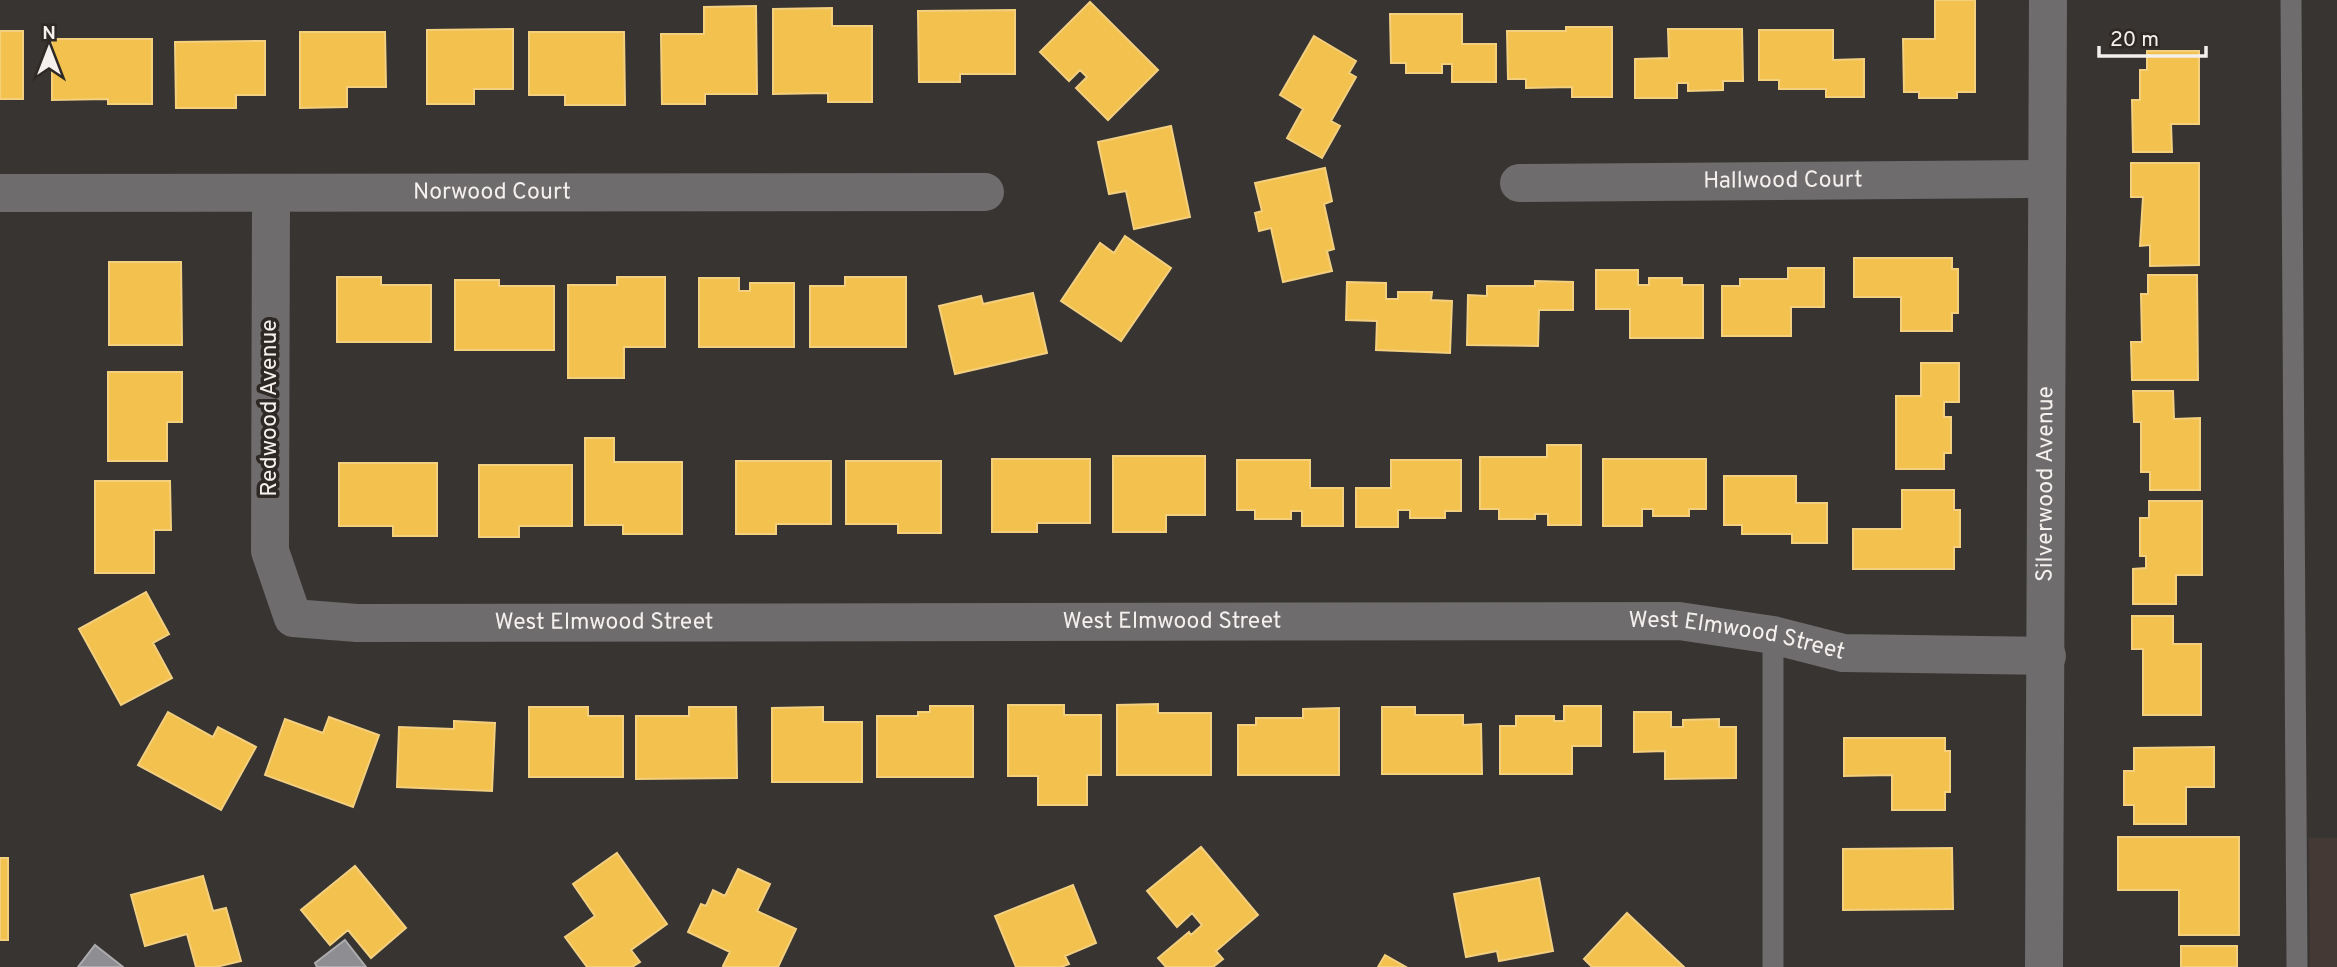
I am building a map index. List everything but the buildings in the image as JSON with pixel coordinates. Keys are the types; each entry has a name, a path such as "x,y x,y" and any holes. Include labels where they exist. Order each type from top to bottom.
{"street":[{"name":"Silverwood Avenue","path":"2044,967 2048,0"},
{"name":"Hallwood Court","path":"1519,183 2046,179"},
{"name":"Norwood Court","path":"0,193 271,195 985,192"},
{"name":"Redwood Avenue","path":"271,195 270,551 293,618"},
{"name":"West Elmwood Street","path":"293,618 357,624 1679,621 1773,635 1843,653 2047,656"}],"lane":[{"path":"2291,0 2297,967"},
{"path":"1773,635 1773,967"}],"shaded area":[{"path":"2309,838 2337,838 2337,967 2310,967"}]}
